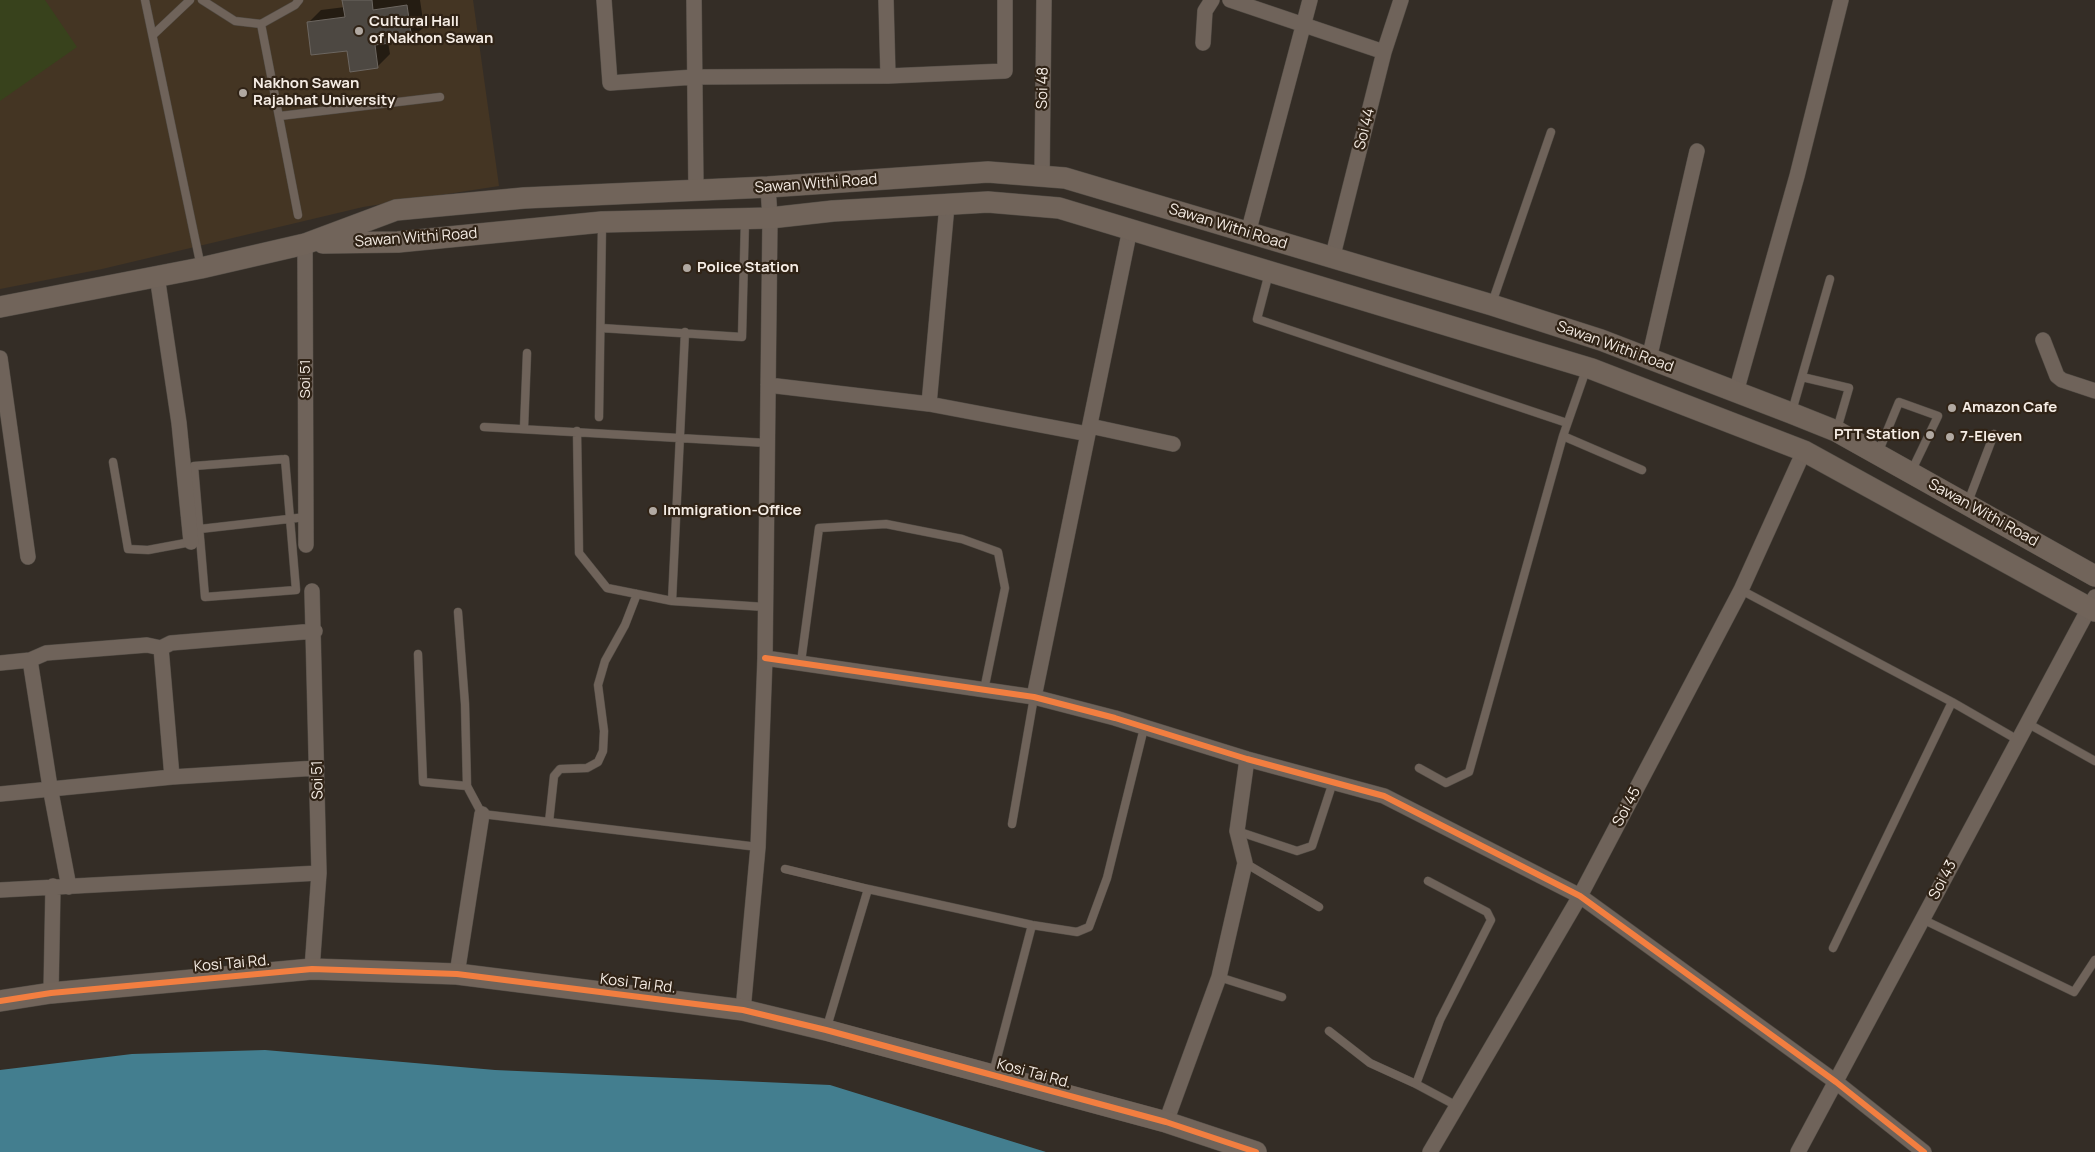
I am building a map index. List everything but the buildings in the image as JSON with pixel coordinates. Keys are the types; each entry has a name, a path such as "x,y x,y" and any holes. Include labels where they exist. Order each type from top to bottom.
{"main road":[{"name":"Sawan Withi Road","path":"0,307 201,268 306,244 396,210 524,198 768,187 988,172 1065,178 1332,259 1492,305 1601,340 1791,413 1827,427 1878,454 2095,576"},
{"name":"Sawan Withi Road","path":"306,244 398,242 602,222 770,218 833,211 988,202 1059,208 1587,368 1804,451 2093,605"},
{"path":"1804,451 1827,427"},
{"name":"Kosi Tai Rd.","path":"0,1001 50,993 312,969 457,974 743,1010 826,1030 1166,1122 1256,1152"}],"street":[{"path":"604,0 610,83 694,77 888,76 1005,70 1005,0"},
{"path":"694,0 696,190"},
{"path":"886,0 888,76"},
{"name":"Soi 48","path":"1042,176 1044,0"},
{"path":"1203,43 1205,11 1212,0"},
{"path":"1230,0 1384,52"},
{"path":"1248,233 1302,24 1310,0"},
{"name":"Soi 44","path":"1332,259 1384,52 1401,0"},
{"path":"1736,392 1797,176 1841,0"},
{"path":"1649,359 1697,151"},
{"path":"743,1010 758,846 765,658 770,218 768,187"},
{"path":"929,404 947,205"},
{"path":"1034,697 1130,229"},
{"name":"Soi 51","path":"306,244 306,545"},
{"path":"157,276 179,423 191,542"},
{"path":"2043,340 2053,371 2057,376 2062,380 2095,390"},
{"path":"0,358 28,558"},
{"path":"768,386 929,404 1173,444"},
{"name":"Soi 45","path":"1430,1152 1580,896 1741,590 1804,451"},
{"name":"Soi 51","path":"312,591 315,632 320,873 312,969"},
{"name":"Soi 43","path":"1800,1151 1922,918 2093,605"},
{"path":"0,663 30,660 46,653 147,645 161,648 171,643 315,632"},
{"path":"161,648 172,777"},
{"path":"765,658 1034,697 1247,759 1384,796 1580,896 1836,1082 1924,1152"},
{"path":"30,660 50,788 69,887"},
{"path":"1166,1122 1219,977 1246,864 1237,831 1247,759"},
{"path":"0,794 172,777 317,768"},
{"path":"457,974 482,814"},
{"path":"0,890 320,873"},
{"path":"50,993 53,886"}],"lane":[{"path":"145,0 201,268"},
{"path":"153,35 190,0"},
{"path":"202,0 235,21 261,24 295,5 299,0"},
{"path":"261,24 298,215"},
{"path":"280,116 440,97"},
{"path":"1492,305 1551,132"},
{"path":"601,328 742,336 745,218"},
{"path":"599,417 602,222"},
{"path":"1270,272 1257,318 1567,423"},
{"path":"1791,413 1830,279"},
{"path":"672,601 685,332"},
{"path":"524,428 527,353"},
{"path":"1420,768 1446,783 1469,772 1563,436 1587,368"},
{"path":"1802,377 1849,388 1827,427"},
{"path":"1878,454 1899,402 1938,416 1910,473"},
{"path":"484,427 577,431 680,440 767,443"},
{"path":"577,431 579,553 607,588 672,601 765,607"},
{"path":"1967,504 1994,434"},
{"path":"1563,436 1642,470"},
{"path":"285,459 290,519 296,590 205,597 194,466 285,459"},
{"path":"113,462 128,549 148,550 191,542"},
{"path":"200,529 306,517"},
{"path":"801,662 819,528 886,524 962,539 998,552 1005,588 984,690"},
{"path":"1741,590 1952,702 2018,740"},
{"path":"549,822 554,776 560,770 586,768 598,762 603,751 604,731 598,685 605,660 625,625 637,594"},
{"path":"458,612 465,704 467,786 482,814 758,846"},
{"path":"418,654 423,782 467,786"},
{"path":"1012,824 1034,697"},
{"path":"1833,948 1952,702"},
{"path":"2027,723 2095,761"},
{"path":"785,869 1032,925 1077,932 1089,927 1107,878 1144,728"},
{"path":"1237,831 1297,851 1312,846 1333,782"},
{"path":"1246,864 1319,907"},
{"path":"1416,1084 1440,1020 1491,920 1487,912 1428,881"},
{"path":"826,1030 868,889"},
{"path":"1922,918 2074,992 2095,960"},
{"path":"992,1076 1032,925"},
{"path":"1219,977 1282,997"},
{"path":"1329,1031 1370,1063 1416,1084 1456,1106"}],"shaded area":[{"name":"Nakhon Sawan Rajabhat University","path":"0,0 473,0 499,186 363,207 102,269 0,289"}],"green space":[{"path":"0,0 45,0 77,47 0,101"}],"water":[{"path":"265,1050 495,1070 830,1085 1046,1152 0,1152 0,1070 132,1054"}],"cycle path":[{"path":"765,658 1034,697 1115,718 1247,759 1384,796 1580,896 1836,1082 1924,1152"},
{"path":"0,1001 51,993 312,969 457,974 743,1010 826,1030 1166,1122 1256,1152"}],"place":[{"name":"Cultural Hall of Nakhon Sawan","path":"359,31"},
{"name":"Nakhon Sawan Rajabhat University","path":"243,93"},
{"name":"Police Station","path":"687,268"},
{"name":"Amazon Cafe","path":"1952,408"},
{"name":"PTT Station","path":"1930,435"},
{"name":"7-Eleven","path":"1950,437"},
{"name":"Immigration-Office","path":"653,511"}]}
